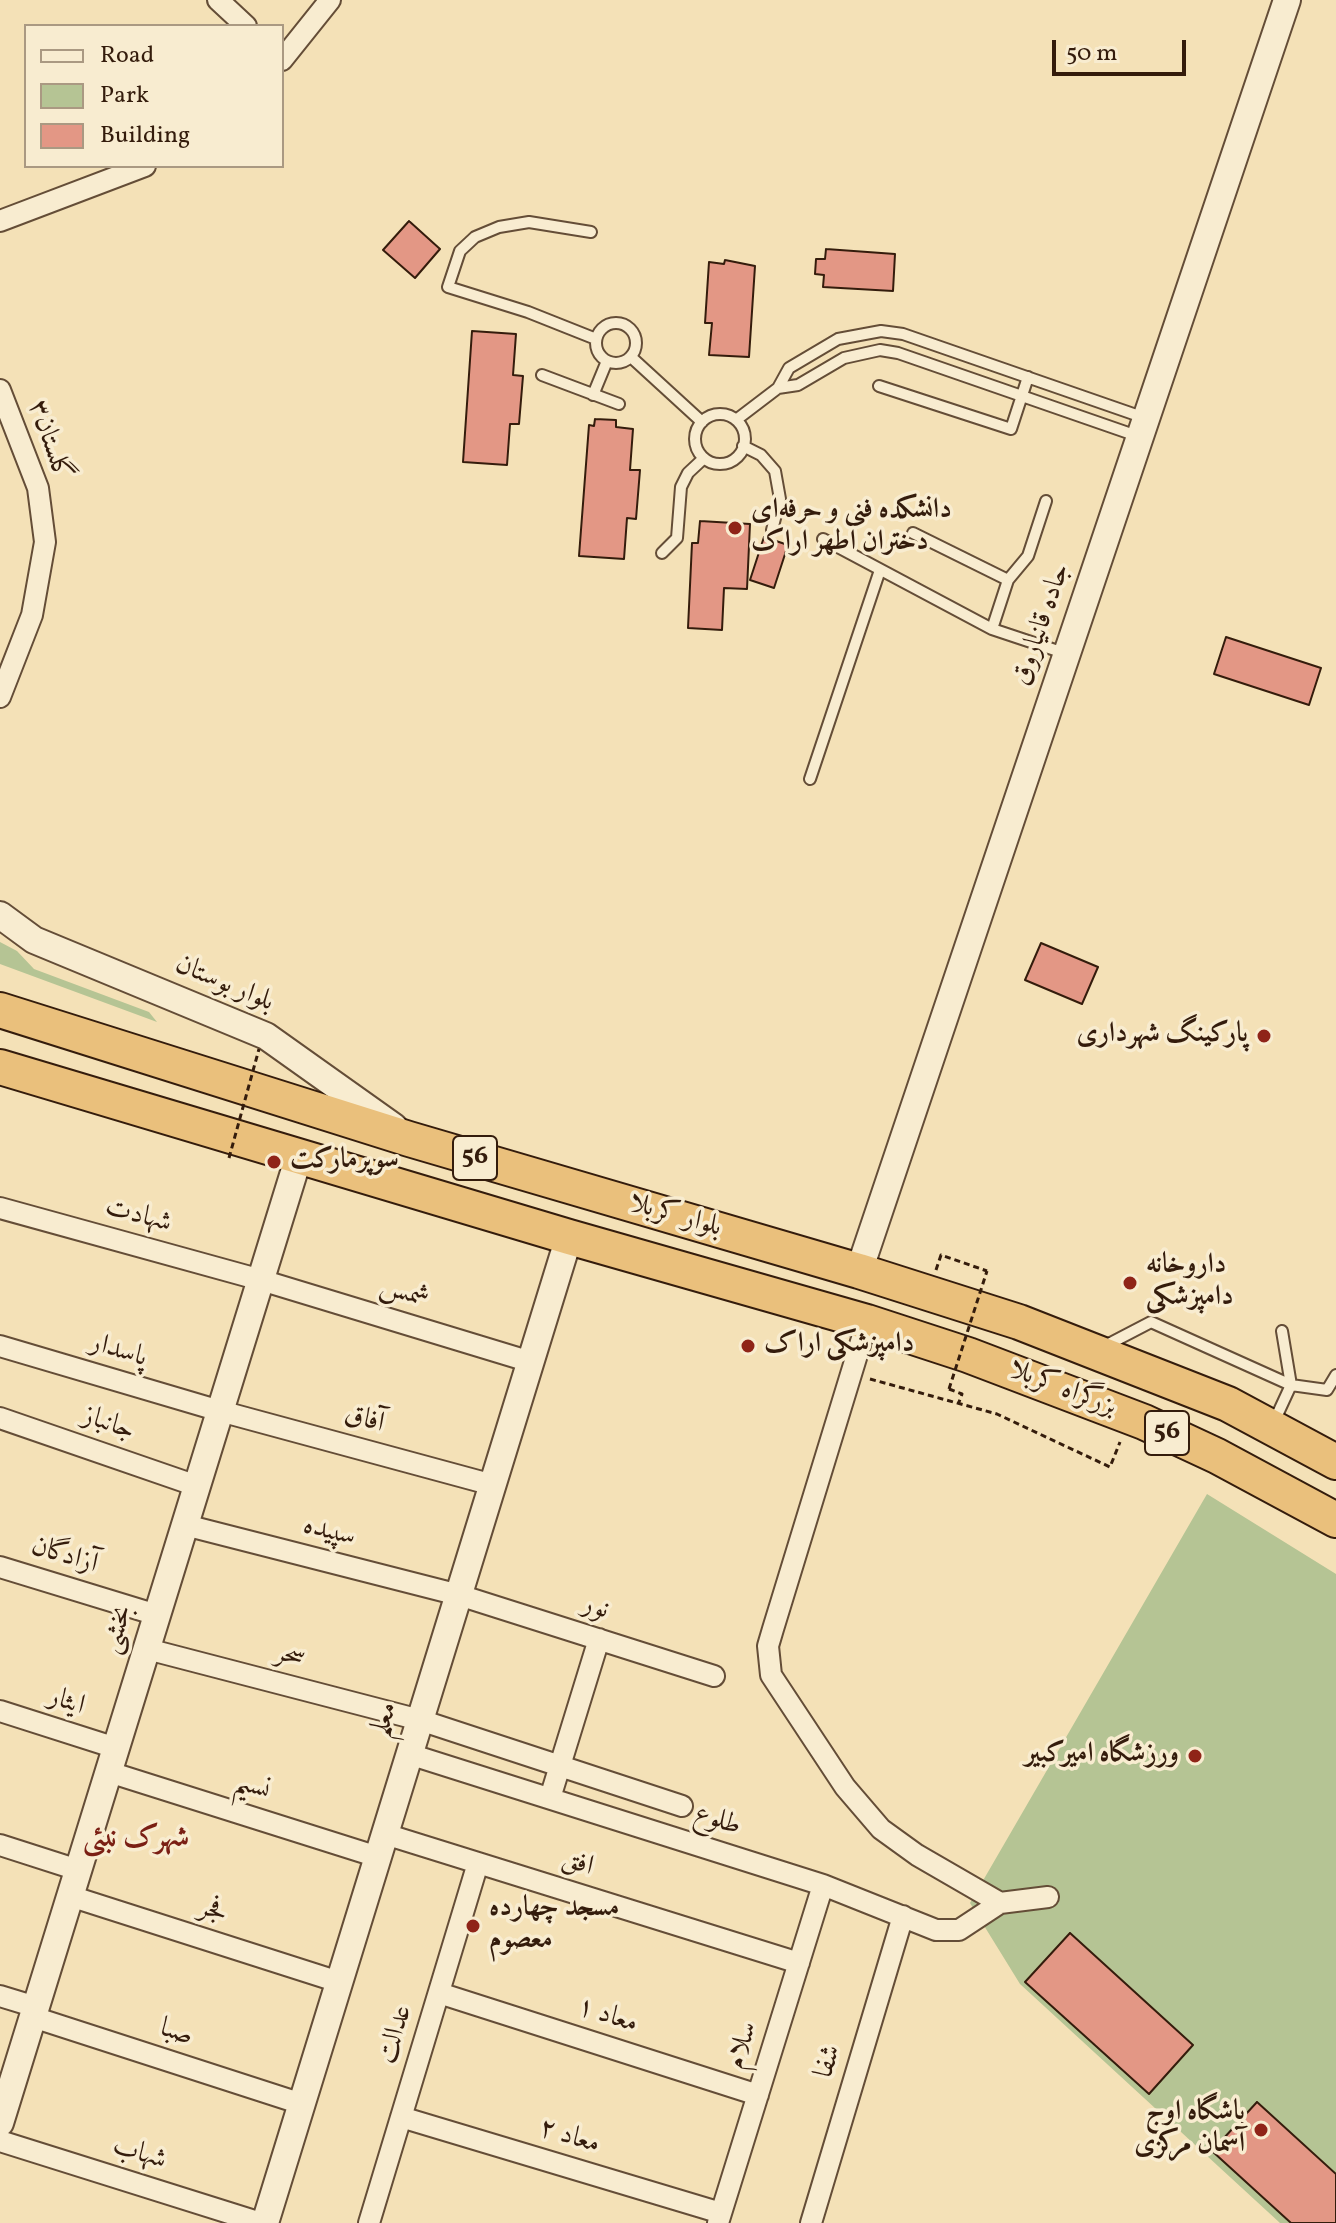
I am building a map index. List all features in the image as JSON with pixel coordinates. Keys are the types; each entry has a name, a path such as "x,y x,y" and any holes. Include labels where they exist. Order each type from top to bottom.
{"highway":[{"name":"بلوار کربلا","path":"0,1010 409,1139 859,1271 1019,1322 1228,1404 1336,1462"},
{"name":"بلوار کربلا","path":"0,1067 569,1237 867,1322"},
{"name":"بزرگراه کربلا","path":"867,1322 968,1355 1130,1416 1217,1456 1336,1520"}],"street":[{"path":"218,0 244,24"},
{"path":"284,58 330,0"},
{"name":"جاده قانیاروق","path":"859,1271 1287,0"},
{"path":"0,221 140,168"},
{"name":"گلستان۳","path":"0,390 38,488 45,542 32,615 0,697"},
{"name":"بلوار بوستان","path":"0,915 34,940 266,1036 409,1139"},
{"name":"بخشی","path":"0,2121 299,1156"},
{"name":"شهادت","path":"0,1208 261,1280"},
{"name":"معلم","path":"263,2223 569,1237"},
{"name":"شمس","path":"261,1280 531,1362"},
{"path":"867,1322 768,1646 771,1675 845,1787 881,1829 917,1855 1000,1903 1048,1897"},
{"name":"پاسدار","path":"0,1346 220,1411"},
{"name":"آفاق","path":"220,1411 493,1485"},
{"name":"جانباز","path":"0,1418 197,1486"},
{"name":"سپیده","path":"185,1525 459,1595"},
{"name":"آزادگان","path":"0,1567 157,1615"},
{"name":"نور","path":"459,1595 714,1676"},
{"path":"550,1798 599,1639"},
{"name":"سحر","path":"147,1649 420,1720 682,1806"},
{"name":"ایثار","path":"0,1711 112,1760"},
{"name":"طلوع","path":"409,1754 823,1885 948,1932 959,1930 1000,1903"},
{"name":"نسیم","path":"112,1760 381,1846"},
{"path":"0,1845 78,1870"},
{"name":"افق","path":"381,1846 478,1863 799,1963"},
{"name":"عدالت","path":"369,2223 478,1863"},
{"name":"سلام","path":"720,2218 823,1885"},
{"name":"فجر","path":"70,1896 339,1982"},
{"name":"شفا","path":"811,2223 903,1916"},
{"name":"معاد ۱","path":"439,1993 758,2095"},
{"name":"صبا","path":"0,1996 34,2012 302,2104"},
{"name":"معاد ۲","path":"401,2117 720,2218"},
{"name":"شهاب","path":"0,2141 263,2223"}],"lane":[{"path":"591,232 529,222 499,227 475,237 460,251 448,287 528,312 596,339"},
{"path":"621,323 630,328 636,337 636,348 631,357 622,363 607,361 597,349 596,339 601,329 621,323"},
{"path":"736,420 778,388 789,368 838,339 881,331 903,334 1028,377 1143,428"},
{"path":"880,350 881,331"},
{"path":"778,388 798,385 844,358 880,350 898,353 1022,396 1143,428"},
{"path":"631,357 702,422"},
{"path":"593,395 607,361"},
{"path":"542,375 619,404"},
{"path":"879,386 1011,429 1028,377"},
{"path":"715,415 726,415 736,420 743,429 743,446 734,460 713,464 703,459 696,449 694,438 702,422 715,415"},
{"path":"743,446 761,455 775,471 780,499 772,530"},
{"path":"662,553 677,538 681,487 688,473 703,459"},
{"path":"992,629 1008,580 1028,556 1046,501"},
{"path":"913,533 1008,580"},
{"path":"823,539 992,629 1067,654"},
{"path":"810,779 880,570"},
{"path":"1096,1350 1151,1322 1291,1385 1327,1390 1336,1375"},
{"path":"1272,1426 1291,1385 1282,1331"}],"path":[{"path":"229,1158 259,1049"},
{"path":"941,1255 987,1271 949,1389 962,1394 959,1402"},
{"path":"870,1379 959,1402 1020,1424 1110,1467 1130,1416"}],"green space":[{"path":"0,942 17,951 34,969 149,1012 157,1022 0,964"},
{"name":"ورزشگاه امیرکبیر","path":"1207,1494 1336,1574 1336,2223 1280,2223 1020,1984 970,1903"}],"building":[{"path":"409,221 440,249 415,278 383,250"},
{"path":"826,249 895,254 893,291 823,287 824,275 815,274 816,259 825,259"},
{"path":"725,260 755,266 749,357 709,355 712,323 705,323 709,262 724,264"},
{"path":"472,331 516,334 513,375 523,376 519,424 510,424 507,465 463,462"},
{"path":"595,419 616,420 616,427 633,429 630,470 640,470 636,519 627,518 624,559 579,556 589,425 594,426"},
{"path":"700,521 750,524 747,589 724,588 722,630 688,628 692,543 698,543"},
{"path":"764,537 788,545 774,588 750,580"},
{"path":"1226,637 1321,668 1309,705 1214,674"},
{"path":"1041,943 1098,967 1082,1004 1025,980"},
{"path":"1070,1933 1193,2045 1149,2094 1025,1982"},
{"path":"1257,2102 1336,2174 1336,2223 1291,2223 1212,2151"}],"place":[{"name":"دانشکده فنی و حرفه‌ای دختران اطهر اراک","path":"735,528"},
{"name":"پارکینگ شهرداری","path":"1264,1036"},
{"name":"سوپرمارکت","path":"274,1162"},
{"name":"داروخانه دامپزشکی","path":"1130,1283"},
{"name":"دامپزشکی اراک","path":"748,1346"},
{"name":"ورزشگاه امیرکبیر","path":"1195,1756"},
{"name":"مسجد چهارده معصوم","path":"473,1926"},
{"name":"باشگاه اوج آسمان مرکزی","path":"1261,2130"}],"district":[{"name":"شهرک نبئی","path":"136,1840"}]}
